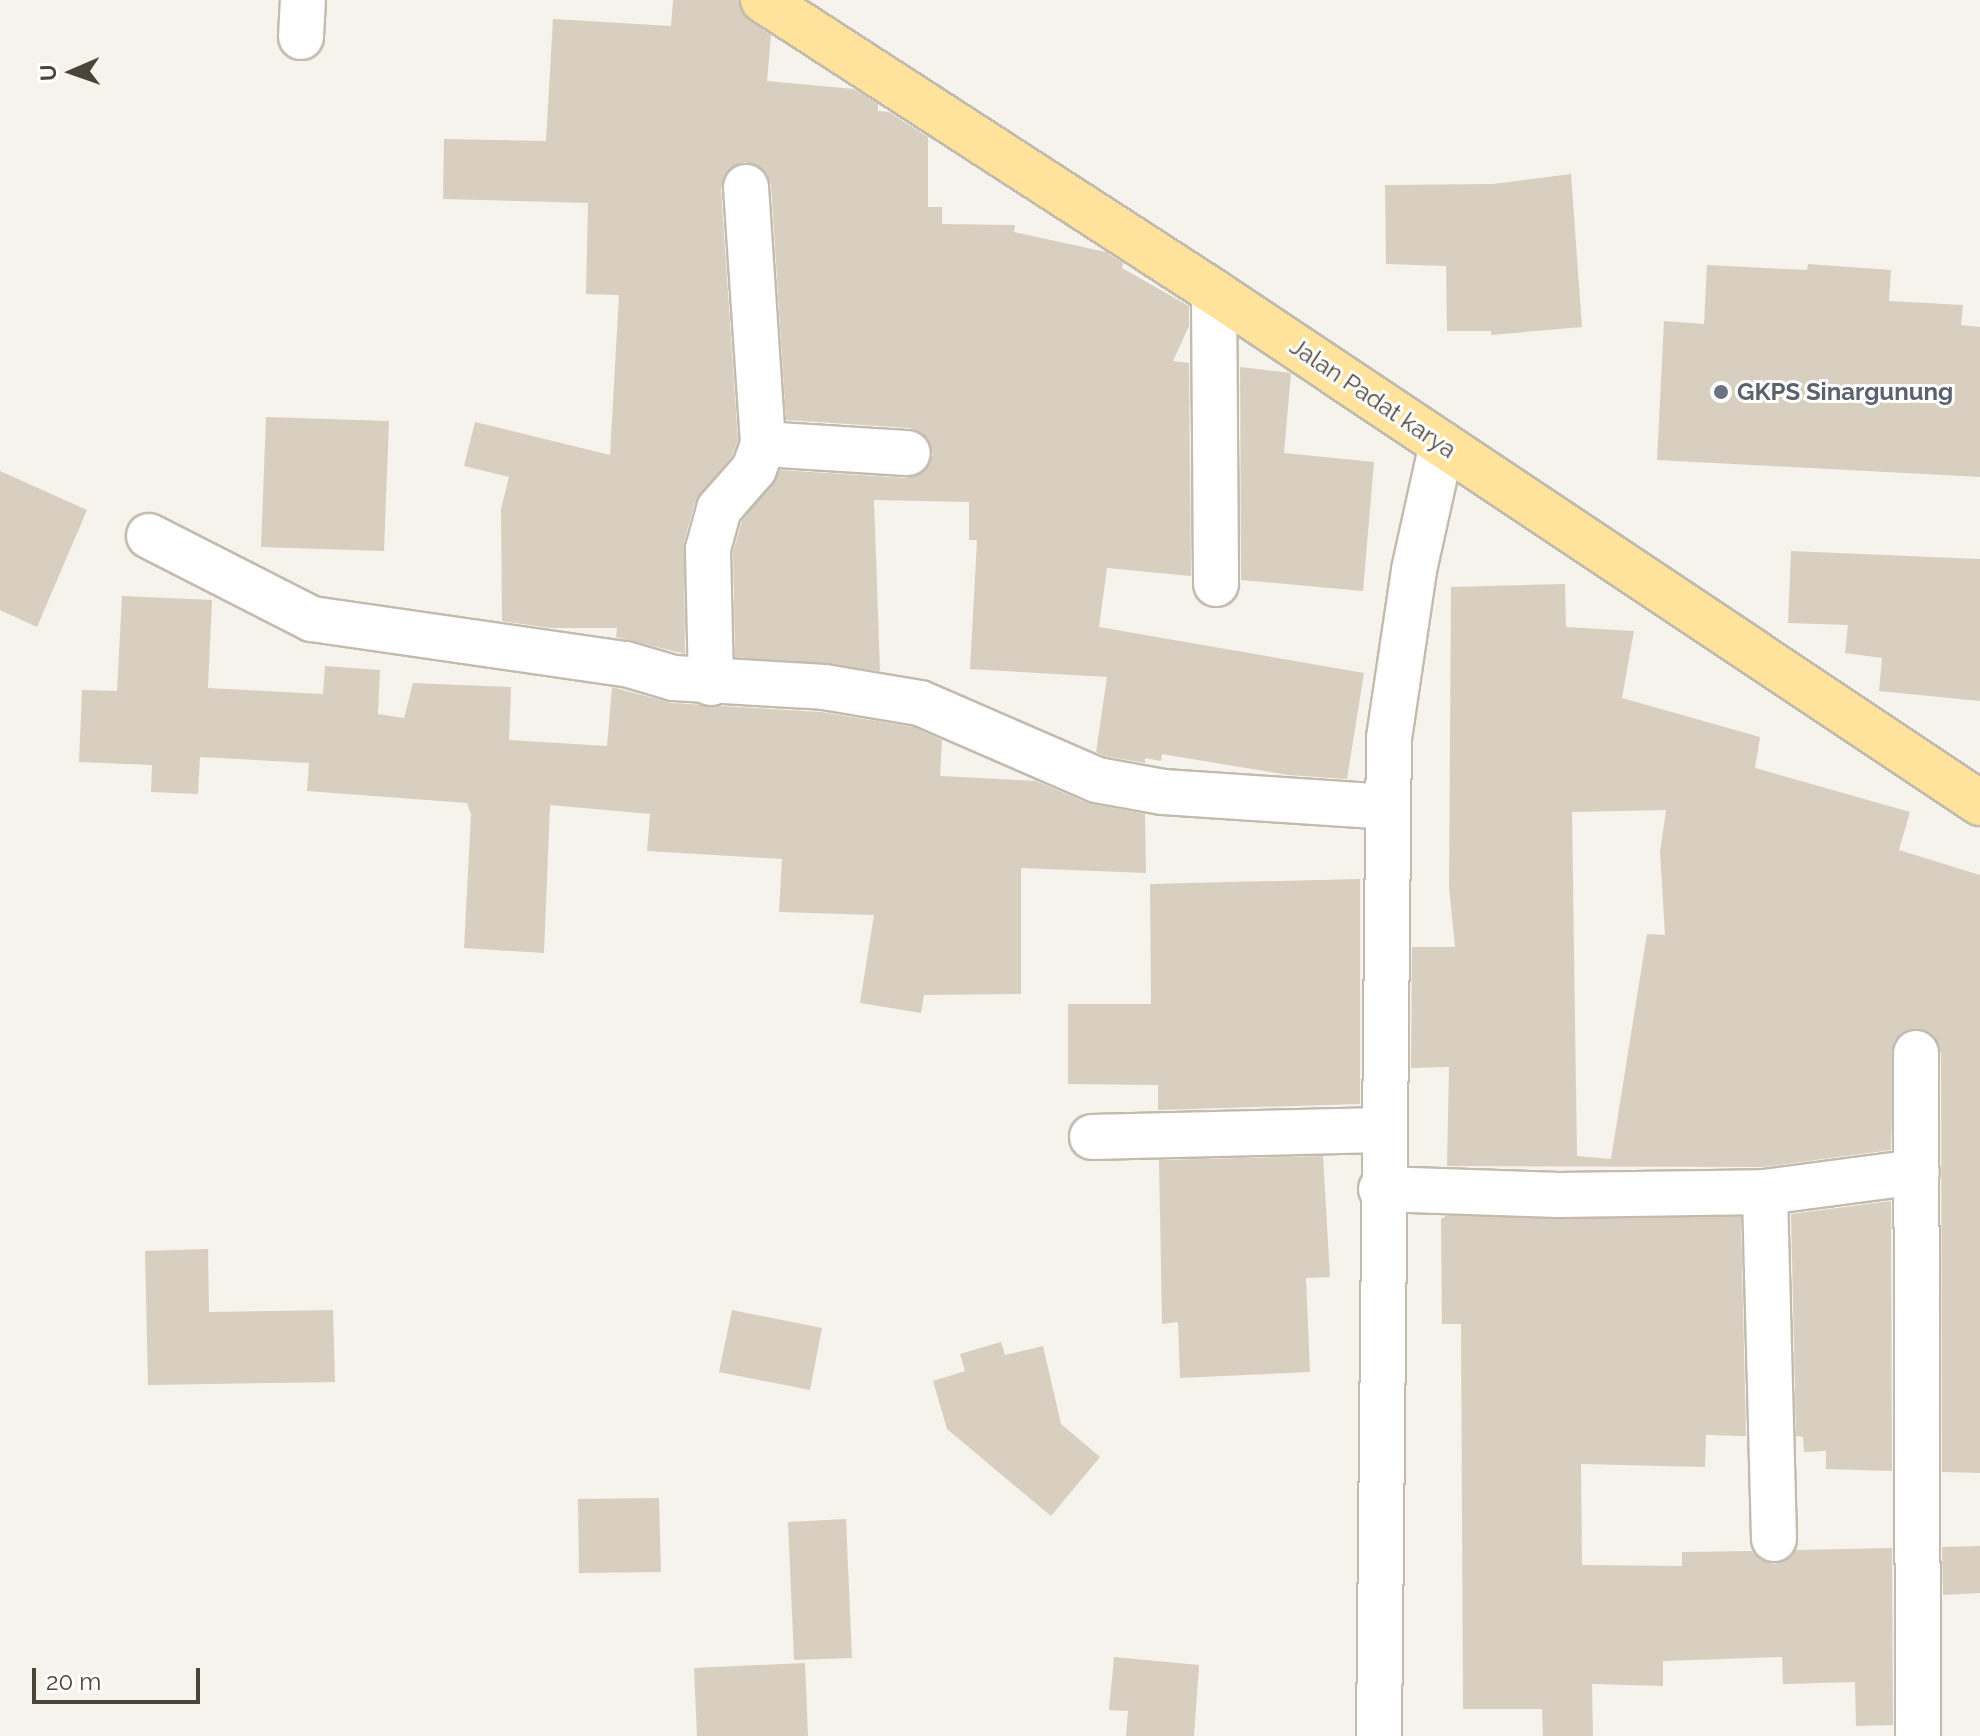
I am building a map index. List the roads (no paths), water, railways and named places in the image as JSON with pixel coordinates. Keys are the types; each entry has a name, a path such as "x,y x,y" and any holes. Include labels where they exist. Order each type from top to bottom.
{"main road":[{"name":"Jalan Padat karya","path":"763,0 1214,292 1980,803"}],"street":[{"path":"711,683 708,549 719,509 754,469 763,444 746,187"},
{"path":"1214,292 1216,584"},
{"path":"763,444 908,453"},
{"path":"1379,1736 1381,1130 1387,807 1397,673 1442,444"},
{"path":"149,536 312,619 626,664 711,683 824,687 920,703 1097,780 1231,799 1387,807"},
{"path":"1916,1053 1918,1736"},
{"path":"1092,1137 1381,1130"},
{"path":"1381,1189 1559,1195 1765,1192 1917,1172"},
{"path":"1765,1192 1774,1539"}],"place":[{"name":"GKPS Sinargunung","path":"1721,392"}]}
